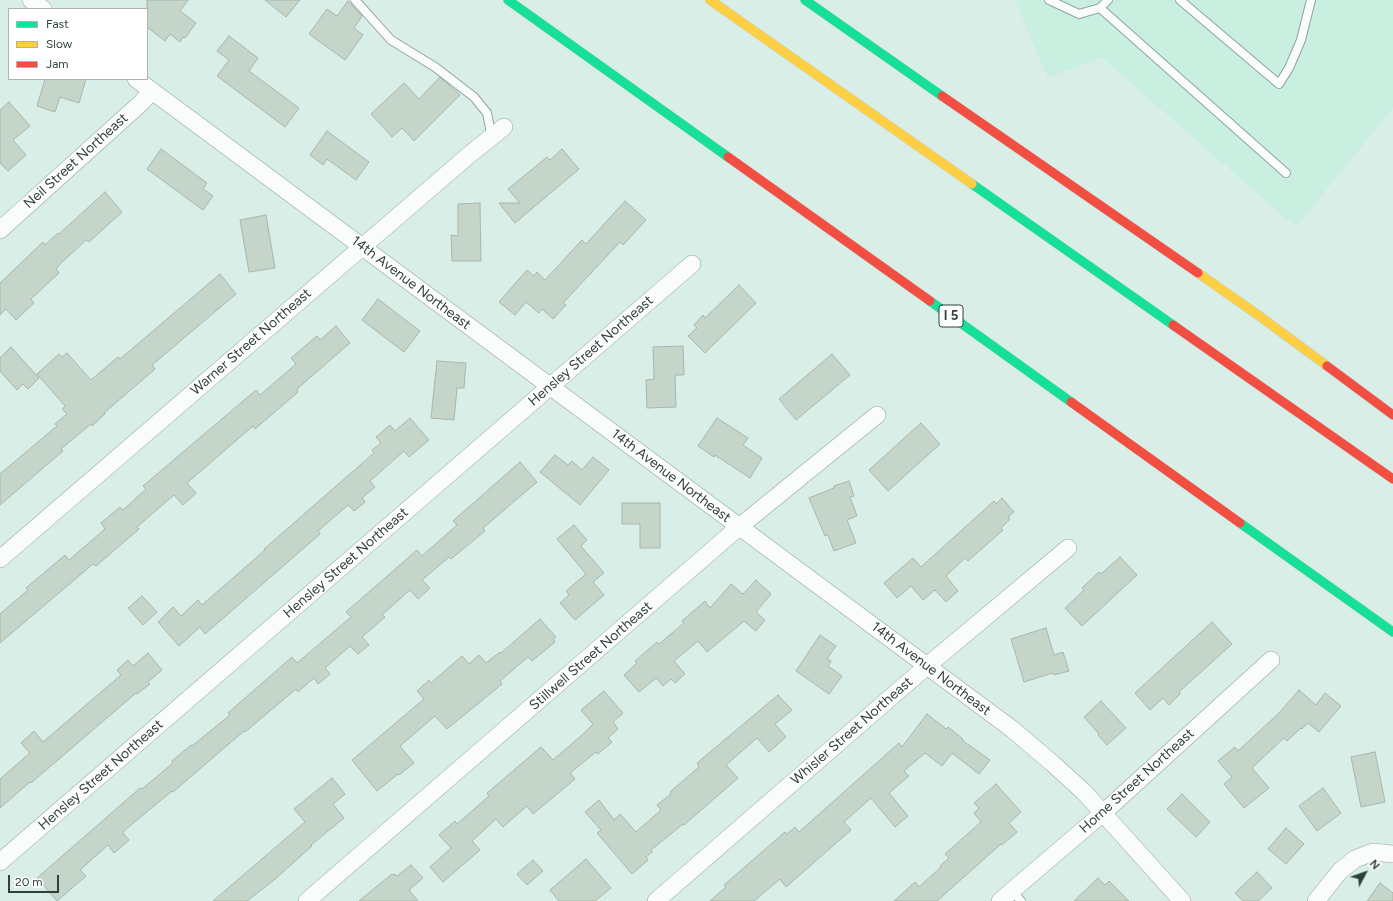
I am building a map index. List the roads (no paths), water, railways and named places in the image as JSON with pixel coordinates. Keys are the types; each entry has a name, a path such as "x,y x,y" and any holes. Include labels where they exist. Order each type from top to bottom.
{"highway":[{"name":"I 5","path":"508,0 1393,632"},
{"path":"710,0 1393,479"},
{"path":"805,0 1258,315 1393,416"}],"street":[{"path":"31,0 42,8"},
{"name":"14th Avenue Northeast","path":"137,80 1012,729 1084,792 1182,901"},
{"name":"Neil Street Northeast","path":"0,230 152,91"},
{"name":"Warner Street Northeast","path":"0,559 468,155 504,127"},
{"name":"Hensley Street Northeast","path":"0,862 692,264"},
{"name":"Stillwell Street Northeast","path":"307,901 739,527 877,415"},
{"name":"Whisler Street Northeast","path":"656,901 927,666 1068,548"},
{"name":"Horne Street Northeast","path":"1011,898 1271,660"},
{"path":"1316,901 1340,871 1355,859 1373,852 1393,854"}],"lane":[{"path":"355,0 391,40 435,67 474,97 487,113 490,128 490,139"},
{"path":"1049,0 1078,14 1100,8 1108,0"},
{"path":"1180,0 1279,84 1289,68 1301,40 1311,0"},
{"path":"1100,8 1286,173"}]}
